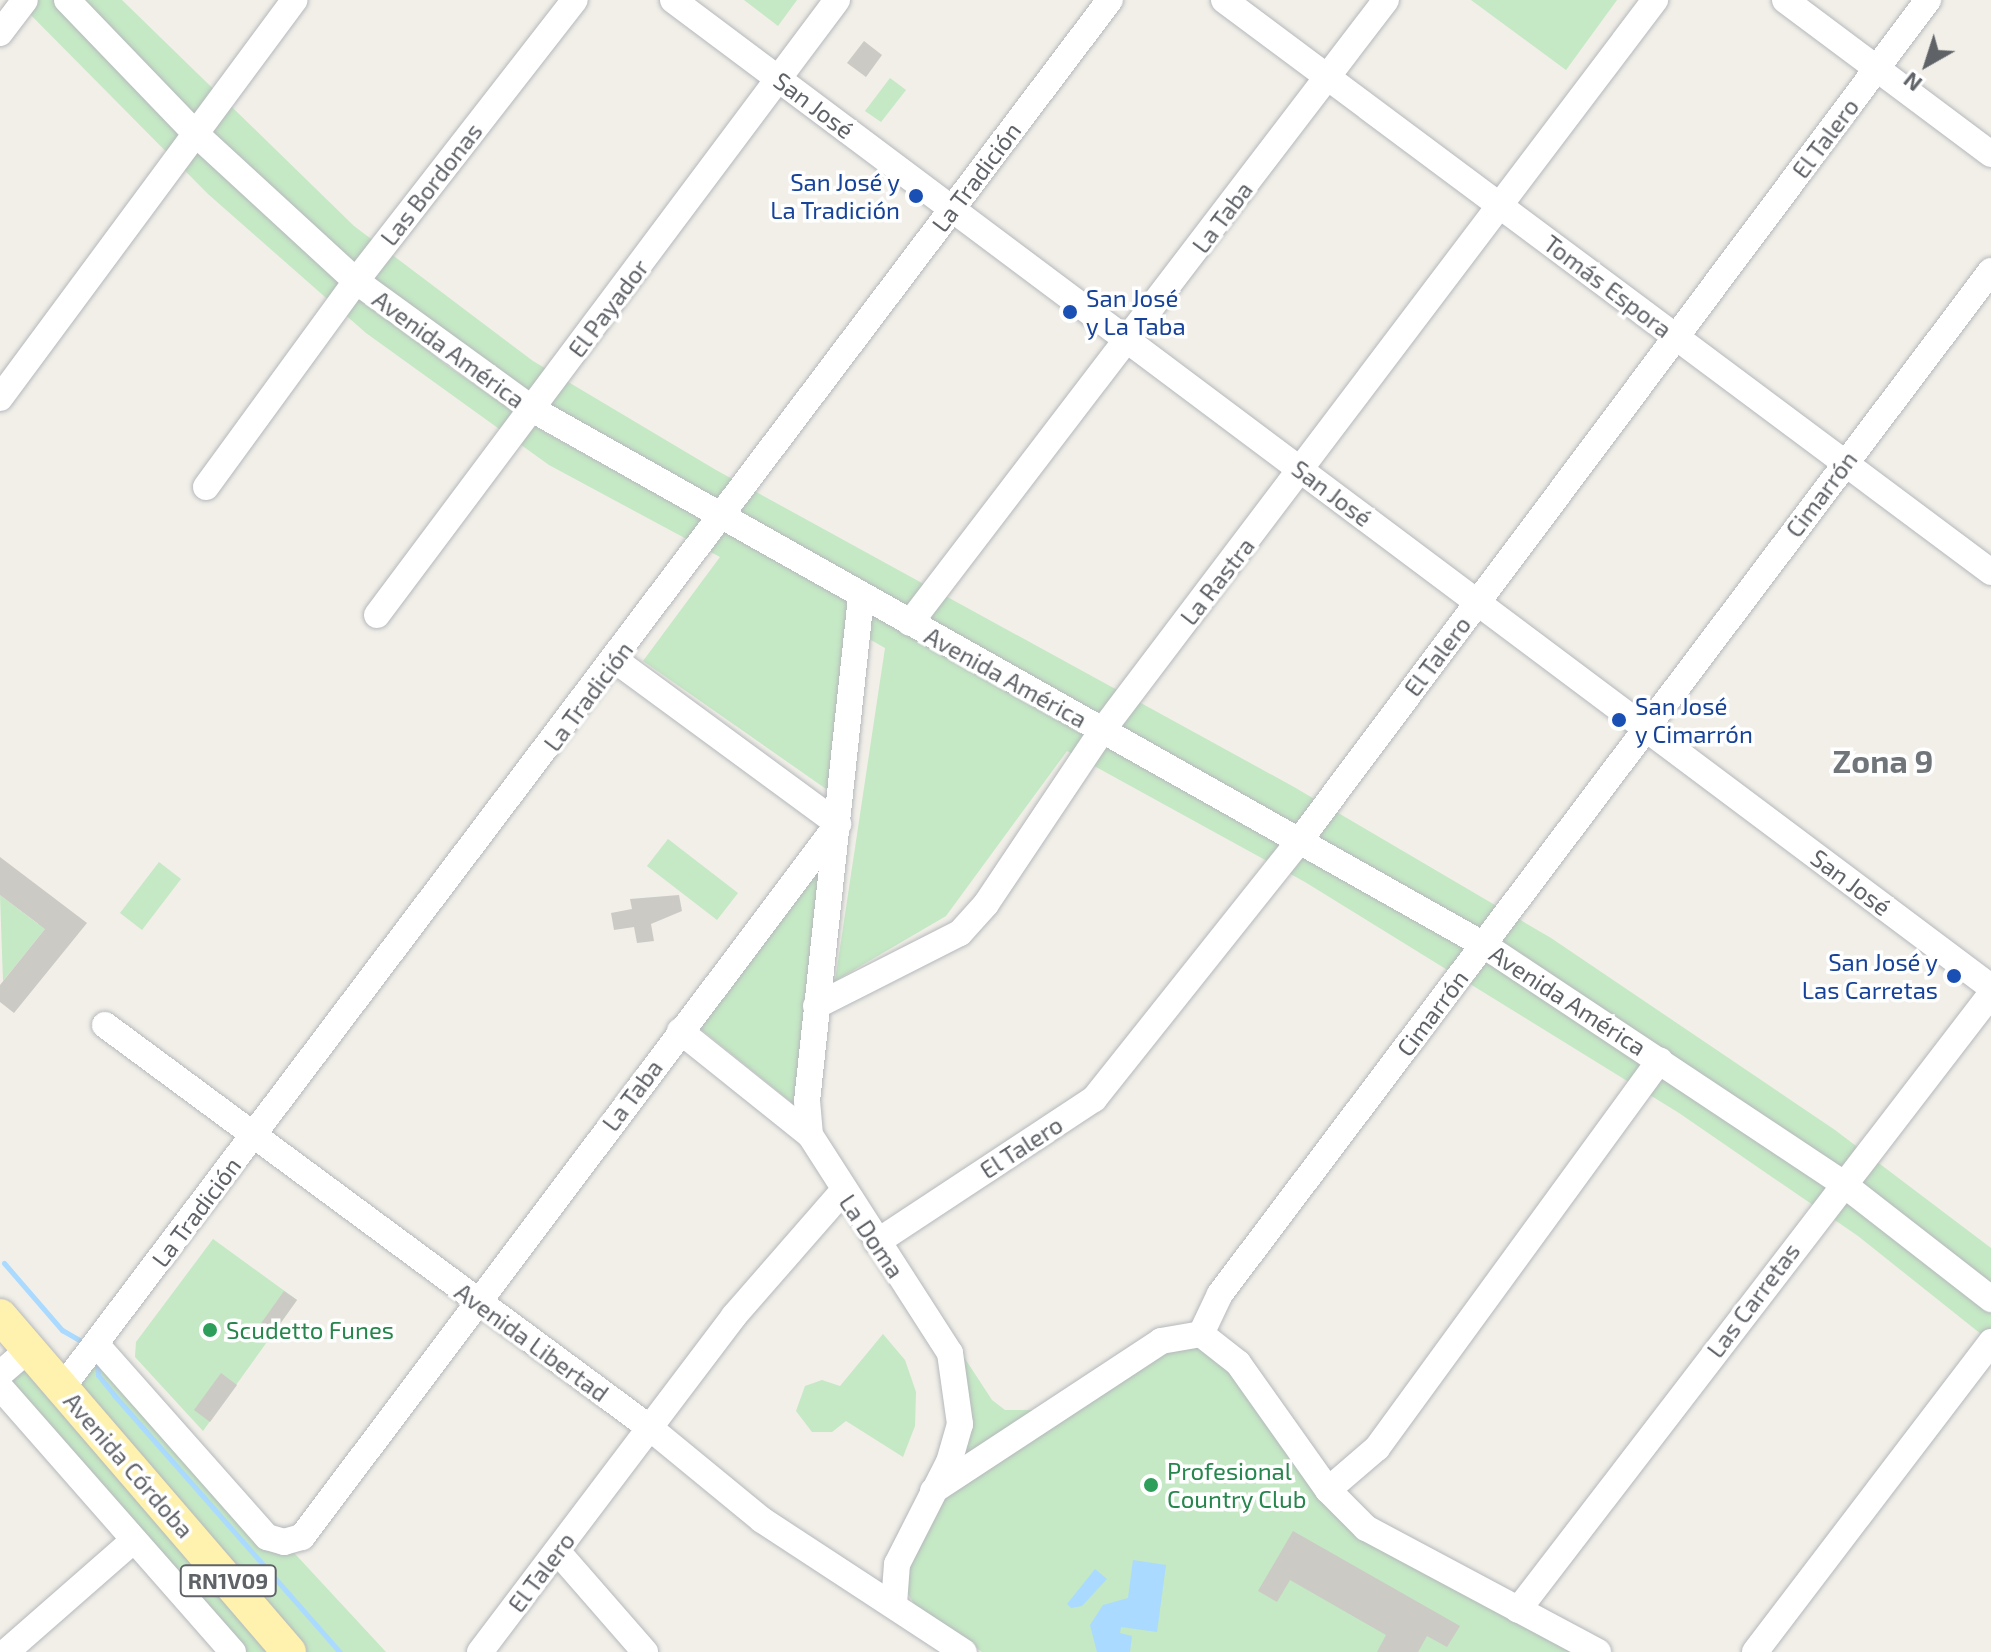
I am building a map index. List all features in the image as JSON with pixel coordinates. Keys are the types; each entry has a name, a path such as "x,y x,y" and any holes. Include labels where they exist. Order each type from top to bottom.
{"main road":[{"name":"Avenida Córdoba","path":"0,1316 289,1652"}],"street":[{"path":"0,33 25,0"},
{"name":"Avenida América","path":"67,0 196,134 356,281 532,409 721,521 910,623 1484,945 1842,1183 1991,1299"},
{"path":"0,398 295,0"},
{"name":"Las Bordonas","path":"206,487 356,281 575,0"},
{"name":"San José","path":"673,0 1991,987"},
{"name":"El Payador","path":"377,615 837,0"},
{"name":"La Tradición","path":"62,1388 721,521 1110,0"},
{"name":"Tomás Espora","path":"1224,0 1991,572"},
{"name":"La Taba","path":"910,623 1129,341 1386,0"},
{"name":"La Rastra","path":"816,1006 960,933 986,904 1102,731 1303,471 1655,0"},
{"path":"1785,0 1991,154"},
{"name":"El Talero","path":"877,1242 1094,1099 1300,840 1928,0"},
{"name":"Cimarrón","path":"1201,1334 1220,1294 1991,271"},
{"path":"810,1135 807,1101 816,1006 861,597"},
{"path":"615,660 838,824"},
{"name":"La Taba","path":"96,1344 253,1524 284,1542 302,1537 838,824"},
{"name":"Las Carretas","path":"1518,1610 1842,1183 1991,994"},
{"name":"Avenida Libertad","path":"105,1025 252,1137 650,1428 762,1520 964,1652"},
{"name":"La Doma","path":"680,1031 810,1135 842,1192 950,1353 959,1386 960,1424 933,1491"},
{"path":"1328,1490 1377,1448 1660,1060"},
{"name":"El Talero","path":"480,1652 734,1316 842,1192"},
{"path":"894,1604 897,1564 933,1491 1161,1341 1201,1334 1238,1363 1328,1490 1384,1540 1598,1652"},
{"path":"1755,1652 1991,1342"},
{"path":"0,1374 29,1349"},
{"path":"0,1387 233,1652"},
{"path":"6,1652 134,1540"},
{"path":"557,1551 645,1652"}],"green space":[{"path":"16,0 55,0 318,262 449,367 541,430 1389,900 1590,1025 1805,1169 1964,1288 1991,1312 1991,1342 1858,1236 1679,1113 1305,882 1067,751 946,916 835,981 885,648 848,627 829,791 643,661 720,557 549,465 366,333 208,194"},
{"path":"80,0 122,0 354,226 533,361 716,470 1294,787 1551,938 1835,1130 1991,1248 1991,1288 1508,951 562,415 378,283 217,142"},
{"path":"744,0 797,0 778,26"},
{"path":"1471,0 1617,0 1566,70"},
{"path":"890,78 906,90 881,122 865,111"},
{"path":"668,839 738,893 717,920 647,866"},
{"path":"159,862 181,879 142,930 120,913"},
{"path":"824,864 796,1106 697,1026"},
{"path":"0,895 38,924 49,924 3,981"},
{"name":"Scudetto Funes","path":"213,1239 297,1300 203,1431 135,1357 136,1342"},
{"path":"883,1334 905,1360 916,1392 915,1426 903,1457 846,1421 832,1432 812,1432 796,1411 805,1386 822,1380 840,1386"},
{"name":"Profesional Country Club","path":"1198,1343 1219,1353 1328,1504 1580,1652 982,1652 915,1605 906,1591 907,1552 934,1506 1160,1352"},
{"path":"96,1344 386,1652 233,1652 0,1387 29,1349 62,1388"},
{"path":"958,1348 992,1400 1005,1410 1036,1410 954,1474"}],"water":[{"path":"1133,1560 1166,1565 1157,1632 1121,1627 1120,1633 1132,1636 1130,1652 1097,1652 1090,1625 1103,1605 1128,1598"},
{"path":"1095,1569 1107,1579 1082,1606 1071,1608 1067,1604"}],"building":[{"path":"864,41 882,55 866,77 847,63"},
{"path":"0,857 87,923 14,1013 0,1002 0,985 45,929 0,895"},
{"path":"679,895 682,911 651,924 654,941 637,943 634,927 614,930 611,913 632,909 630,899"},
{"path":"284,1291 297,1300 270,1338 257,1329"},
{"path":"221,1373 237,1385 210,1422 194,1410"},
{"path":"1293,1531 1460,1626 1447,1647 1427,1636 1418,1652 1377,1652 1386,1635 1290,1580 1277,1602 1258,1591"}],"waterway":[{"path":"4,1263 62,1330 81,1341"},
{"path":"97,1363 98,1375 114,1395 340,1652"}],"place":[{"name":"San José y La Tradición","path":"916,196"},
{"name":"San José y La Taba","path":"1070,312"},
{"name":"San José y Cimarrón","path":"1619,720"},
{"name":"San José y Las Carretas","path":"1954,976"},
{"name":"Scudetto Funes","path":"210,1330"},
{"name":"Profesional Country Club","path":"1151,1485"}],"district":[{"name":"Zona 9","path":"1883,760"}]}
